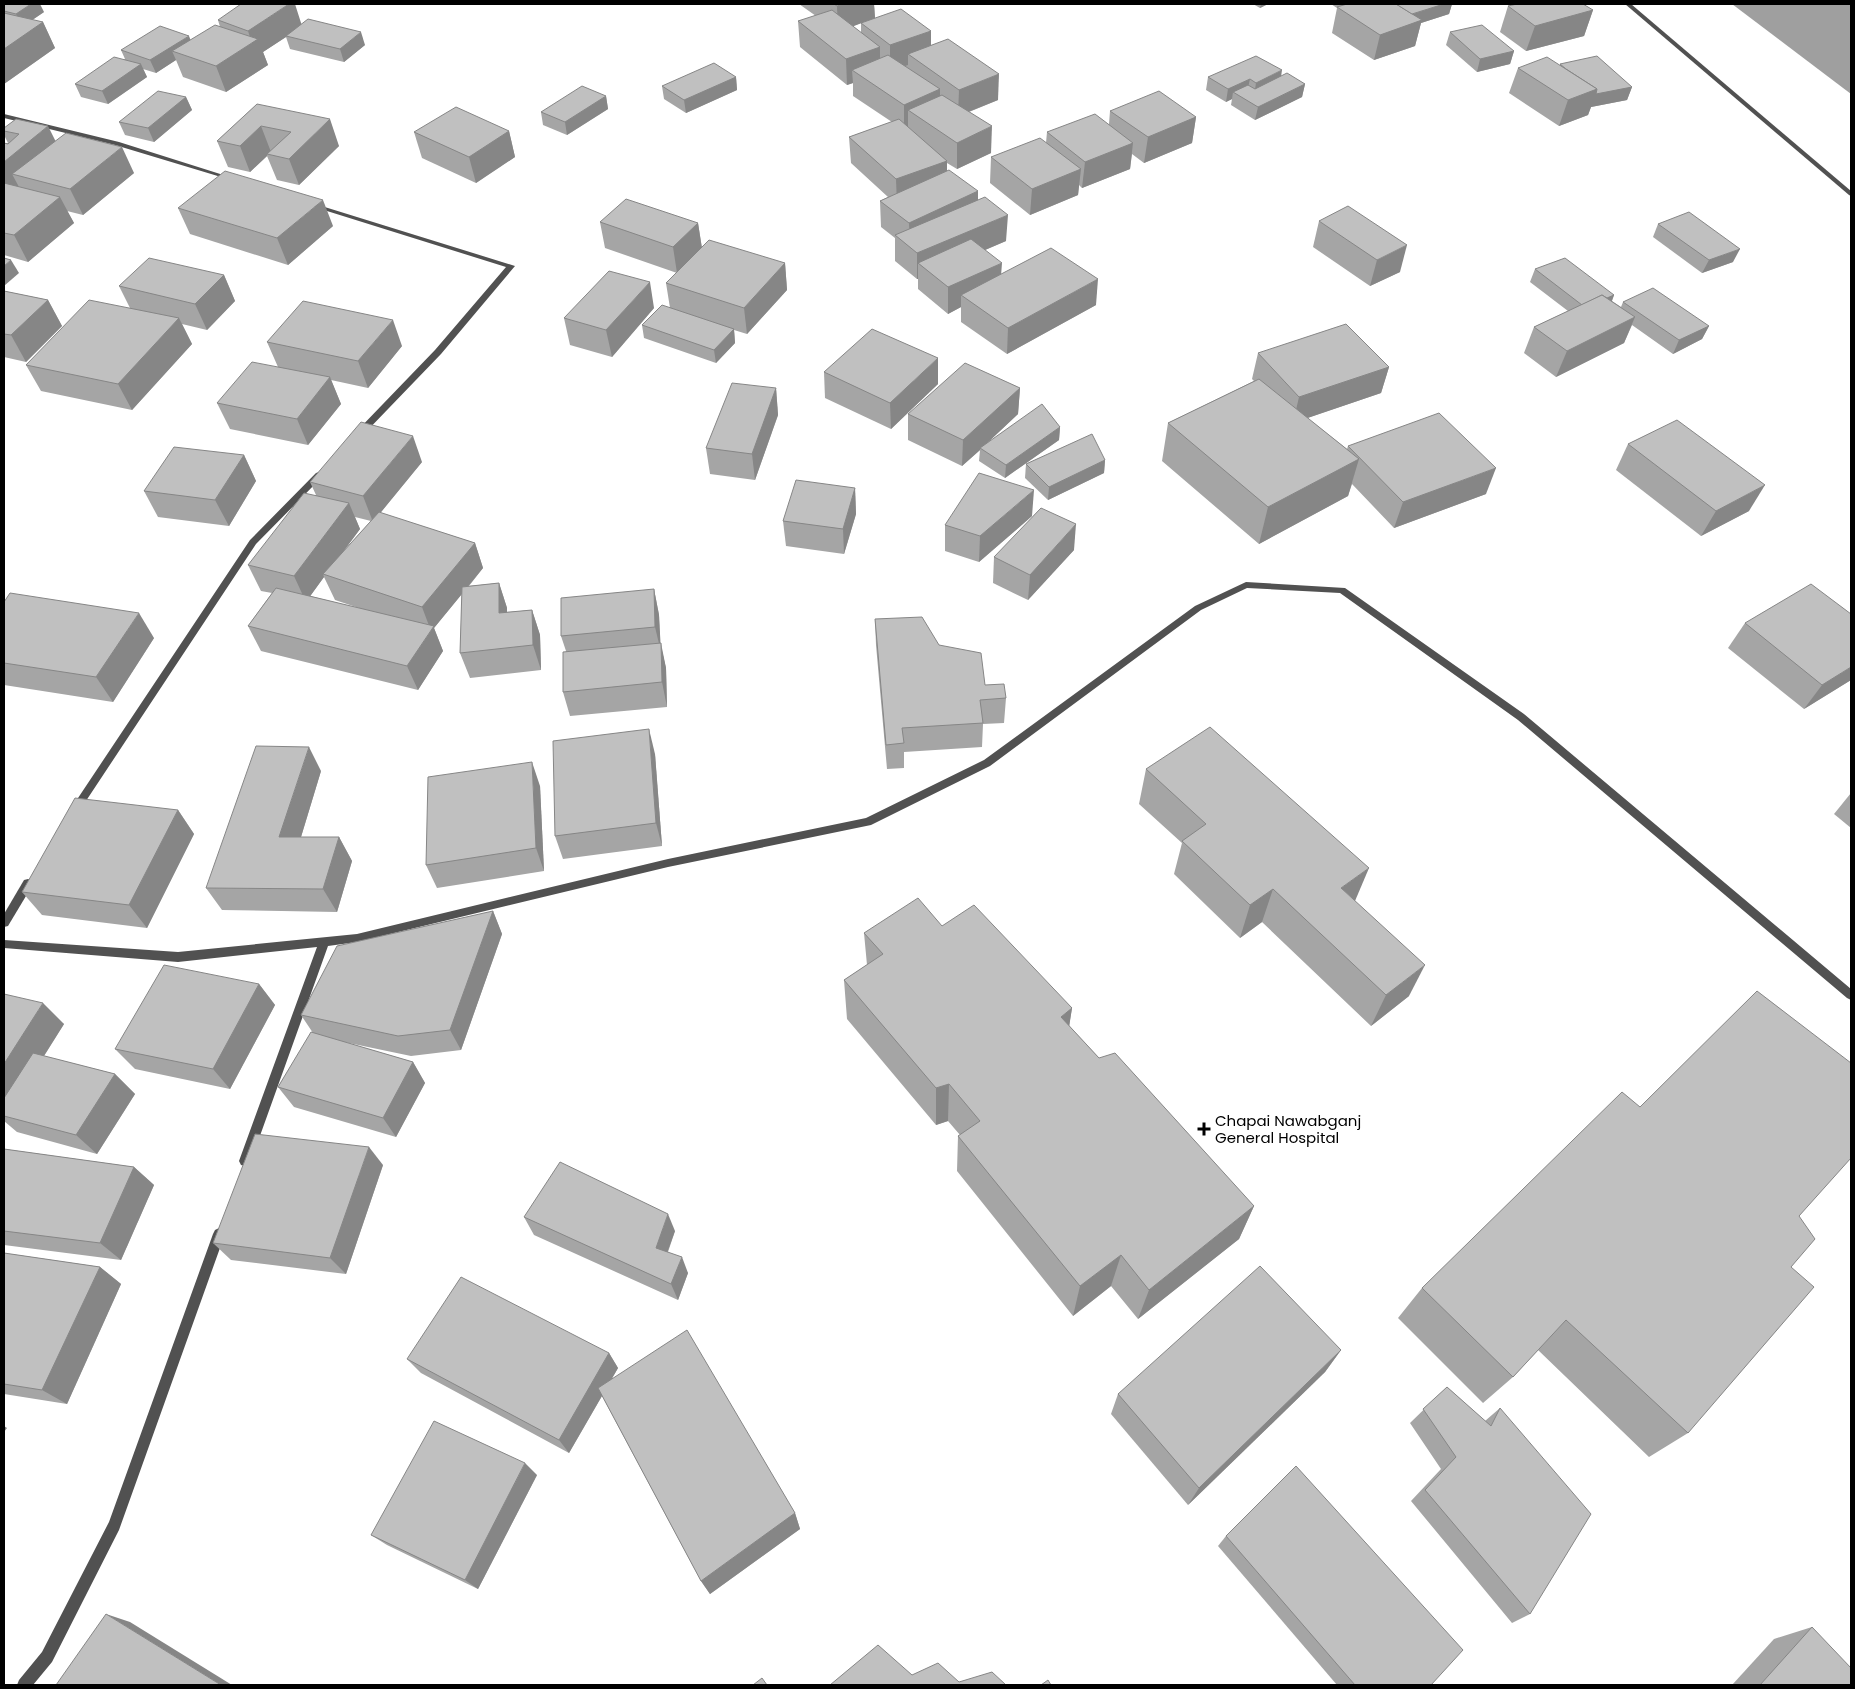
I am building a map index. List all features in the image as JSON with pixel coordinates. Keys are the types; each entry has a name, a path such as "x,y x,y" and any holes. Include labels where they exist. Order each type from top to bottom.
{"street":[{"path":"1628,4 1851,194"},
{"path":"4,116 117,143 239,181"},
{"path":"304,202 511,266 438,352 349,444"},
{"path":"68,820 253,542 328,465"},
{"path":"4,944 178,957 357,938 668,863 868,822 986,763 1198,608 1246,585 1342,590 1521,717 1851,995"},
{"path":"4,922 33,875"},
{"path":"240,1175 324,941"},
{"path":"24,1685 47,1657 114,1525 223,1221"}],"shaded area":[{"path":"1732,4 1851,4 1851,94"}],"building":[{"path":"4,4 31,4 16,14 4,11"},
{"path":"241,4 289,4 248,31 218,20"},
{"path":"1347,4 1396,4 1422,20 1380,35 1337,7"},
{"path":"1396,4 1444,4 1412,14"},
{"path":"1517,4 1583,4 1593,10 1535,26 1508,6"},
{"path":"901,9 931,31 890,45 861,23"},
{"path":"832,10 880,47 846,59 798,21"},
{"path":"4,13 43,22 4,49"},
{"path":"308,19 361,32 340,49 286,36"},
{"path":"215,25 258,39 216,66 172,51"},
{"path":"1482,25 1514,51 1480,59 1450,32"},
{"path":"160,26 189,36 150,60 121,50"},
{"path":"948,39 999,74 959,90 908,54"},
{"path":"888,55 940,89 904,105 852,70"},
{"path":"1256,56 1282,70 1256,83 1250,79 1228,89 1208,77"},
{"path":"1597,56 1632,87 1596,94 1597,89 1560,64"},
{"path":"114,57 141,64 102,91 75,84"},
{"path":"1547,57 1597,89 1568,100 1518,68"},
{"path":"714,63 736,77 684,100 662,86"},
{"path":"1287,73 1305,84 1258,107 1233,92 1248,85 1255,89"},
{"path":"582,86 606,96 565,122 541,112"},
{"path":"158,91 186,97 148,128 119,122"},
{"path":"1159,91 1196,117 1148,137 1110,111"},
{"path":"942,95 992,126 957,143 908,110"},
{"path":"257,104 330,119 289,159 267,154 291,132 261,126 240,146 217,141"},
{"path":"456,107 509,131 469,157 414,132"},
{"path":"1095,114 1133,143 1085,162 1047,132"},
{"path":"16,119 48,126 4,162 4,143 8,144 19,134 4,131 4,128"},
{"path":"899,119 947,161 896,179 849,137"},
{"path":"66,133 122,147 70,189 12,174"},
{"path":"1040,138 1081,169 1032,189 991,157"},
{"path":"949,170 978,191 909,223 880,201"},
{"path":"225,171 323,200 277,238 178,208"},
{"path":"4,183 60,197 14,235 4,233"},
{"path":"985,197 1008,215 917,253 895,235"},
{"path":"626,199 698,223 673,247 600,222"},
{"path":"1348,206 1407,245 1377,260 1319,221"},
{"path":"1689,212 1740,249 1709,260 1658,224"},
{"path":"971,239 1002,263 948,287 918,263"},
{"path":"709,240 785,263 744,308 666,283"},
{"path":"1051,248 1098,279 1008,328 961,295"},
{"path":"4,258 11,260 4,266"},
{"path":"149,258 224,275 195,304 119,286"},
{"path":"1565,258 1614,295 1607,298 1602,295 1582,305 1535,269"},
{"path":"609,271 650,282 606,330 564,318"},
{"path":"1653,288 1709,326 1679,340 1623,302"},
{"path":"4,291 48,300 11,335 4,334"},
{"path":"1602,295 1635,317 1567,351 1534,327"},
{"path":"89,300 179,318 118,384 26,365"},
{"path":"303,301 393,320 358,361 267,342"},
{"path":"662,305 734,329 714,350 642,325"},
{"path":"1346,324 1389,367 1299,397 1258,353"},
{"path":"872,329 938,358 890,403 824,372"},
{"path":"252,362 330,377 297,419 217,403"},
{"path":"965,363 1020,388 963,440 908,414"},
{"path":"1259,379 1359,459 1268,507 1168,423"},
{"path":"732,383 776,388 752,454 706,448"},
{"path":"1042,404 1060,427 1006,465 980,448"},
{"path":"1439,413 1496,468 1403,502 1348,446"},
{"path":"1677,420 1765,485 1716,511 1628,444"},
{"path":"361,422 413,436 363,496 310,482"},
{"path":"1092,434 1105,460 1049,487 1026,464"},
{"path":"174,447 244,455 215,500 144,491"},
{"path":"979,473 1034,490 980,536 945,525"},
{"path":"796,480 855,488 843,529 783,521"},
{"path":"304,493 349,503 294,576 248,565"},
{"path":"1041,508 1076,524 1030,575 994,557"},
{"path":"379,512 475,543 422,607 323,574"},
{"path":"499,583 499,613 532,610 533,645 460,653 462,587"},
{"path":"1811,584 1851,614 1851,667 1822,685 1745,623"},
{"path":"276,588 434,626 407,666 248,626"},
{"path":"654,589 655,627 561,636 561,598"},
{"path":"10,593 139,613 96,677 4,663 4,602"},
{"path":"922,617 939,645 981,653 985,685 1004,684 1006,698 980,700 983,723 902,728 904,743 886,745 875,619"},
{"path":"661,643 662,682 563,692 563,652"},
{"path":"1210,727 1369,868 1341,888 1425,965 1386,995 1273,889 1250,905 1182,841 1206,824 1146,769"},
{"path":"649,729 656,823 555,836 553,741"},
{"path":"256,746 309,747 279,837 339,837 323,889 206,888"},
{"path":"532,762 536,848 426,865 428,777"},
{"path":"75,798 178,810 129,905 22,892"},
{"path":"918,898 942,926 974,905 1072,1008 1061,1017 1099,1058 1115,1053 1254,1206 1149,1290 1121,1255 1080,1286 958,1136 980,1121 949,1084 936,1088 844,980 883,954 864,933"},
{"path":"493,911 450,1030 398,1036 301,1015 337,946"},
{"path":"164,965 259,984 213,1069 115,1049"},
{"path":"1757,991 1851,1063 1851,1158 1799,1216 1815,1239 1791,1267 1814,1287 1688,1433 1566,1320 1513,1377 1422,1288 1622,1092 1640,1107"},
{"path":"4,994 43,1003 4,1064"},
{"path":"311,1032 413,1062 383,1118 278,1087"},
{"path":"33,1053 115,1074 76,1135 4,1116 4,1098"},
{"path":"255,1134 369,1147 330,1258 213,1243"},
{"path":"4,1149 134,1167 100,1243 4,1231"},
{"path":"560,1162 668,1214 656,1248 682,1257 671,1284 524,1217"},
{"path":"4,1253 100,1267 42,1390 4,1384"},
{"path":"1260,1266 1341,1350 1199,1488 1118,1394"},
{"path":"461,1277 609,1353 559,1440 407,1359"},
{"path":"687,1330 795,1513 701,1581 598,1388"},
{"path":"1447,1387 1491,1426 1500,1408 1591,1514 1530,1614 1425,1490 1456,1457 1423,1409"},
{"path":"434,1421 525,1463 465,1580 371,1535"},
{"path":"1296,1466 1463,1650 1431,1685 1355,1685 1226,1536"},
{"path":"106,1614 221,1685 56,1685"},
{"path":"1812,1627 1851,1668 1851,1685 1760,1685"},
{"path":"878,1645 912,1675 938,1663 959,1682 992,1672 1006,1685 830,1685"},
{"path":"762,1678 767,1685 753,1685"},
{"path":"1048,1680 1051,1685 1041,1685"}],"place":[{"name":"Chapai Nawabganj General Hospital","path":"1204,1129"}]}
